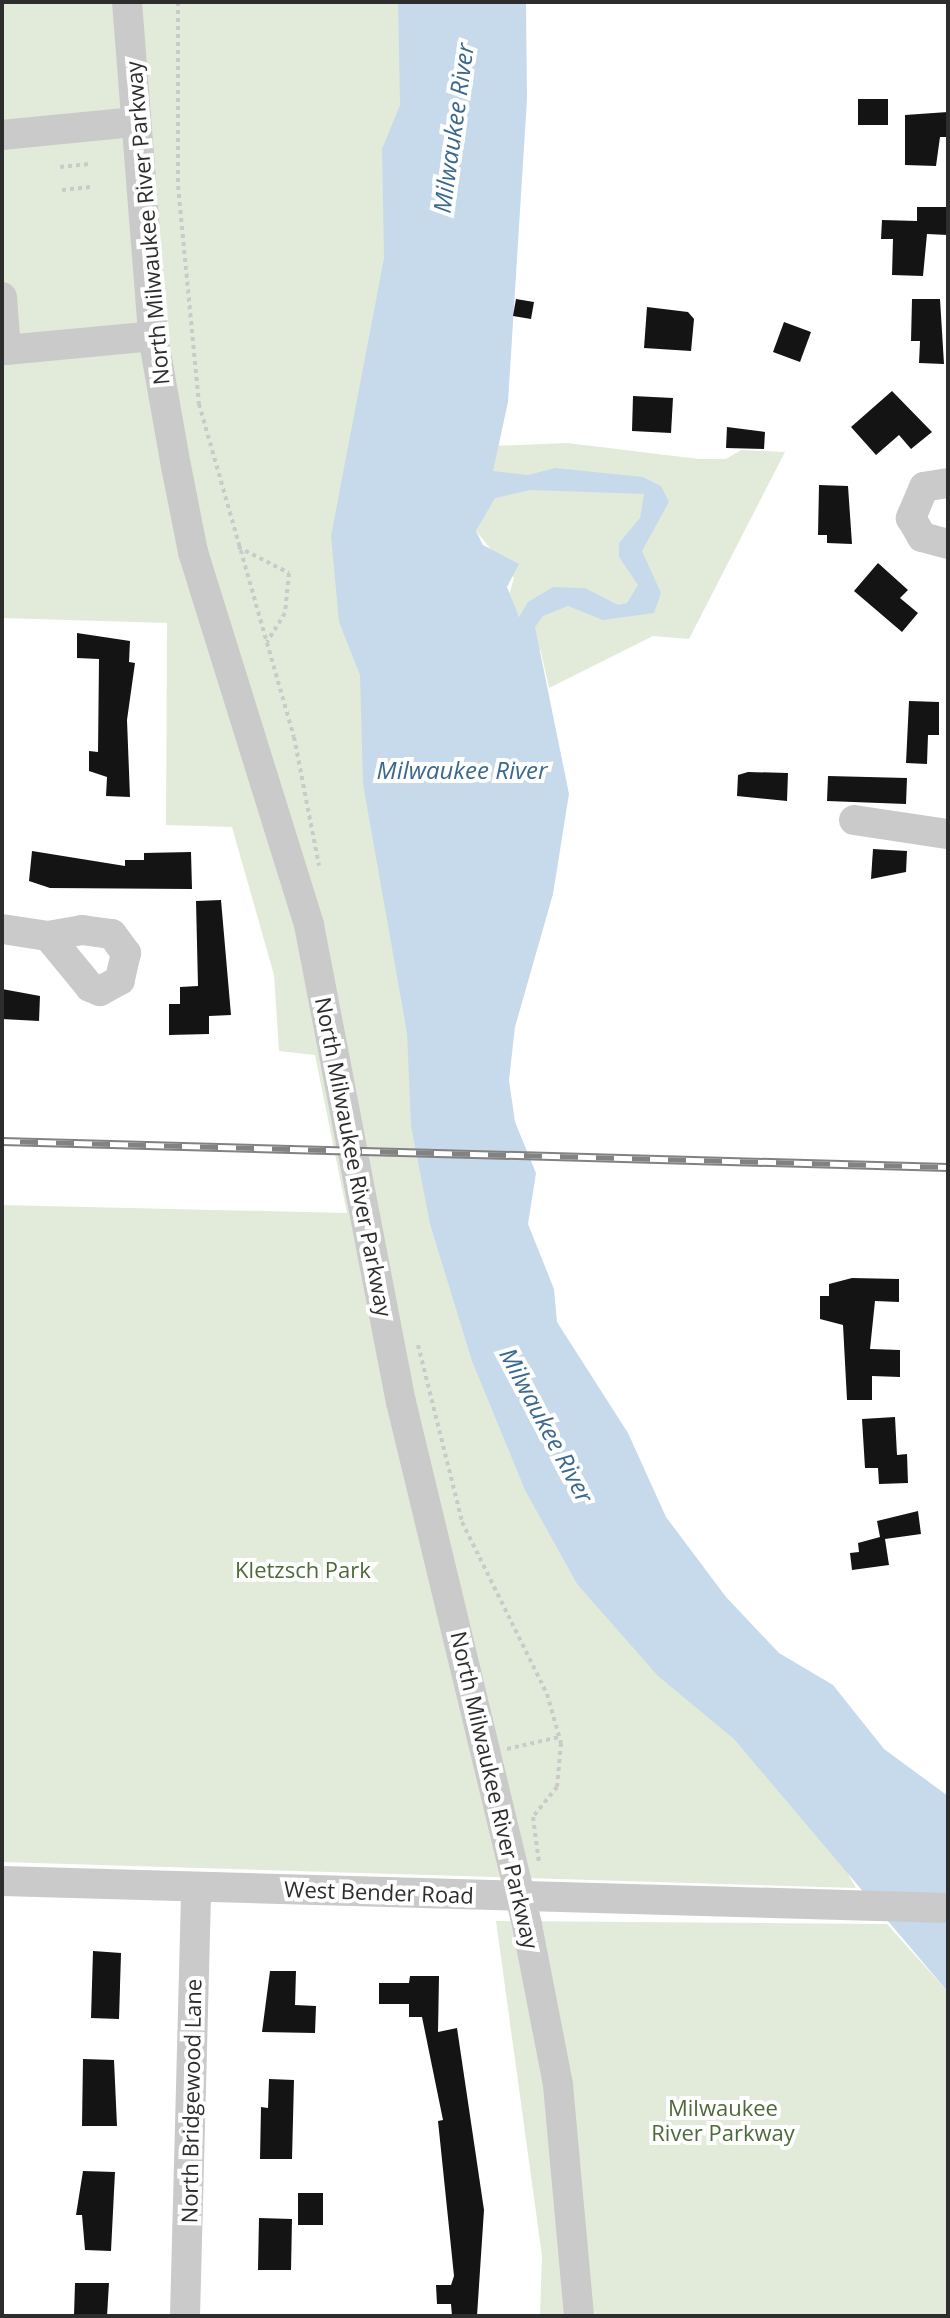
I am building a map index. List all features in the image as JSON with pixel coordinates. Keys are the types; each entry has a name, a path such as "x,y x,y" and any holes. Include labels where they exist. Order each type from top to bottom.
{"street":[{"name":"North Milwaukee River Parkway","path":"127,2 153,336 193,552 309,925 401,1402 520,1897 558,2085 579,2316"},
{"path":"2,135 135,122"},
{"path":"2,297 6,350 153,336"},
{"path":"948,483 924,487 911,518 922,537 948,544"},
{"path":"854,820 948,834"},
{"path":"2,929 48,936"},
{"name":"West Bender Road","path":"2,1881 948,1908"},
{"name":"North Bridgewood Lane","path":"185,2316 196,1887"}],"path":[{"path":"178,2 186,304 199,404 267,642 321,874"},
{"path":"60,167 89,164"},
{"path":"62,190 91,187"},
{"path":"238,547 289,573 285,613 267,642"},
{"path":"417,1342 462,1522 547,1694 559,1737 557,1787 533,1817 540,1861 534,1869"},
{"path":"485,1754 559,1737"}],"green space":[{"name":"Kletzsch Park","path":"2,2 462,2 486,1235 856,1888 2,1862 2,1205 347,1213 315,1055 279,1051 274,975 232,827 166,825 167,623 2,618"},
{"path":"567,443 699,459 726,459 741,450 785,452 689,639 653,636 549,688 541,652 508,598 514,578 476,531 492,501 494,446"},
{"name":"Milwaukee River Parkway","path":"496,1921 887,1924 948,1992 948,2316 540,2316 542,2256"}],"water":[{"name":"Milwaukee River","path":"398,2 526,2 527,99 508,402 493,471 528,475 555,468 643,477 661,486 669,502 642,551 661,593 654,613 603,620 568,606 543,616 535,627 569,794 553,894 515,1027 509,1080 515,1122 536,1173 528,1224 554,1289 557,1322 628,1433 666,1517 726,1597 779,1653 833,1685 884,1749 948,1796 948,1992 734,1739 658,1676 577,1584 525,1490 472,1361 430,1224 411,1126 407,1033 363,784 360,675 339,622 331,536 384,258 382,149 400,105","holes":["531,490 644,494 640,518 619,543 619,557 638,585 627,603 618,605 585,588 553,587 528,602 519,617 507,587 519,564 483,545 476,531 495,498"]}],"building":[{"path":"858,99 888,99 888,125 858,125"},
{"path":"948,112 948,137 940,137 936,166 905,165 905,115"},
{"path":"917,207 948,207 948,235 927,234 923,276 892,275 893,239 881,239 882,220 917,221"},
{"path":"516,299 534,302 531,319 513,316"},
{"path":"912,299 940,299 944,364 919,363 920,341 911,341"},
{"path":"647,307 688,312 694,319 691,351 644,348"},
{"path":"784,322 811,332 800,362 773,352"},
{"path":"892,391 932,432 911,449 899,435 876,455 851,427"},
{"path":"633,396 673,398 671,433 632,431"},
{"path":"727,427 765,432 764,449 726,448"},
{"path":"819,485 848,486 852,544 827,543 827,535 818,535"},
{"path":"878,563 908,590 900,598 918,613 902,632 854,591"},
{"path":"77,633 130,641 129,662 135,663 127,720 130,797 106,796 107,777 89,771 89,751 98,752 99,659 77,658"},
{"path":"909,701 939,702 939,735 928,735 927,764 906,763"},
{"path":"748,772 788,773 787,801 737,796 738,775"},
{"path":"828,776 907,778 906,804 827,801"},
{"path":"873,849 907,851 906,872 871,879"},
{"path":"32,851 125,866 125,860 144,860 144,853 191,852 192,889 50,888 29,881"},
{"path":"221,900 231,1015 209,1016 209,1034 169,1035 169,1004 180,1004 180,987 198,986 196,901"},
{"path":"2,989 40,996 39,1021 2,1019"},
{"path":"852,1278 899,1279 899,1302 875,1301 870,1349 900,1350 900,1377 872,1376 872,1400 847,1400 843,1325 820,1319 820,1296 829,1296 829,1284"},
{"path":"895,1417 897,1455 907,1454 908,1483 879,1484 878,1468 865,1468 862,1419"},
{"path":"918,1511 921,1534 885,1539 889,1565 852,1570 850,1553 859,1552 858,1543 880,1537 877,1521"},
{"path":"93,1951 121,1953 119,2019 91,2018"},
{"path":"270,1971 296,1971 295,2005 316,2006 315,2033 262,2032"},
{"path":"410,1976 439,1976 438,2032 457,2028 484,2210 477,2316 452,2316 451,2304 437,2304 436,2285 451,2285 454,2276 438,2121 443,2120 422,2017 409,2017 409,2004 379,2004 379,1983 409,1983"},
{"path":"83,2059 114,2060 117,2126 82,2126"},
{"path":"269,2079 294,2080 292,2159 260,2159 261,2107 268,2108"},
{"path":"83,2171 115,2172 111,2251 85,2250 82,2215 76,2215"},
{"path":"298,2193 323,2193 323,2225 298,2225"},
{"path":"259,2218 292,2219 291,2270 258,2270"},
{"path":"75,2283 109,2283 107,2316 74,2316"}],"railway":[{"path":"2,1141 948,1167"}]}
